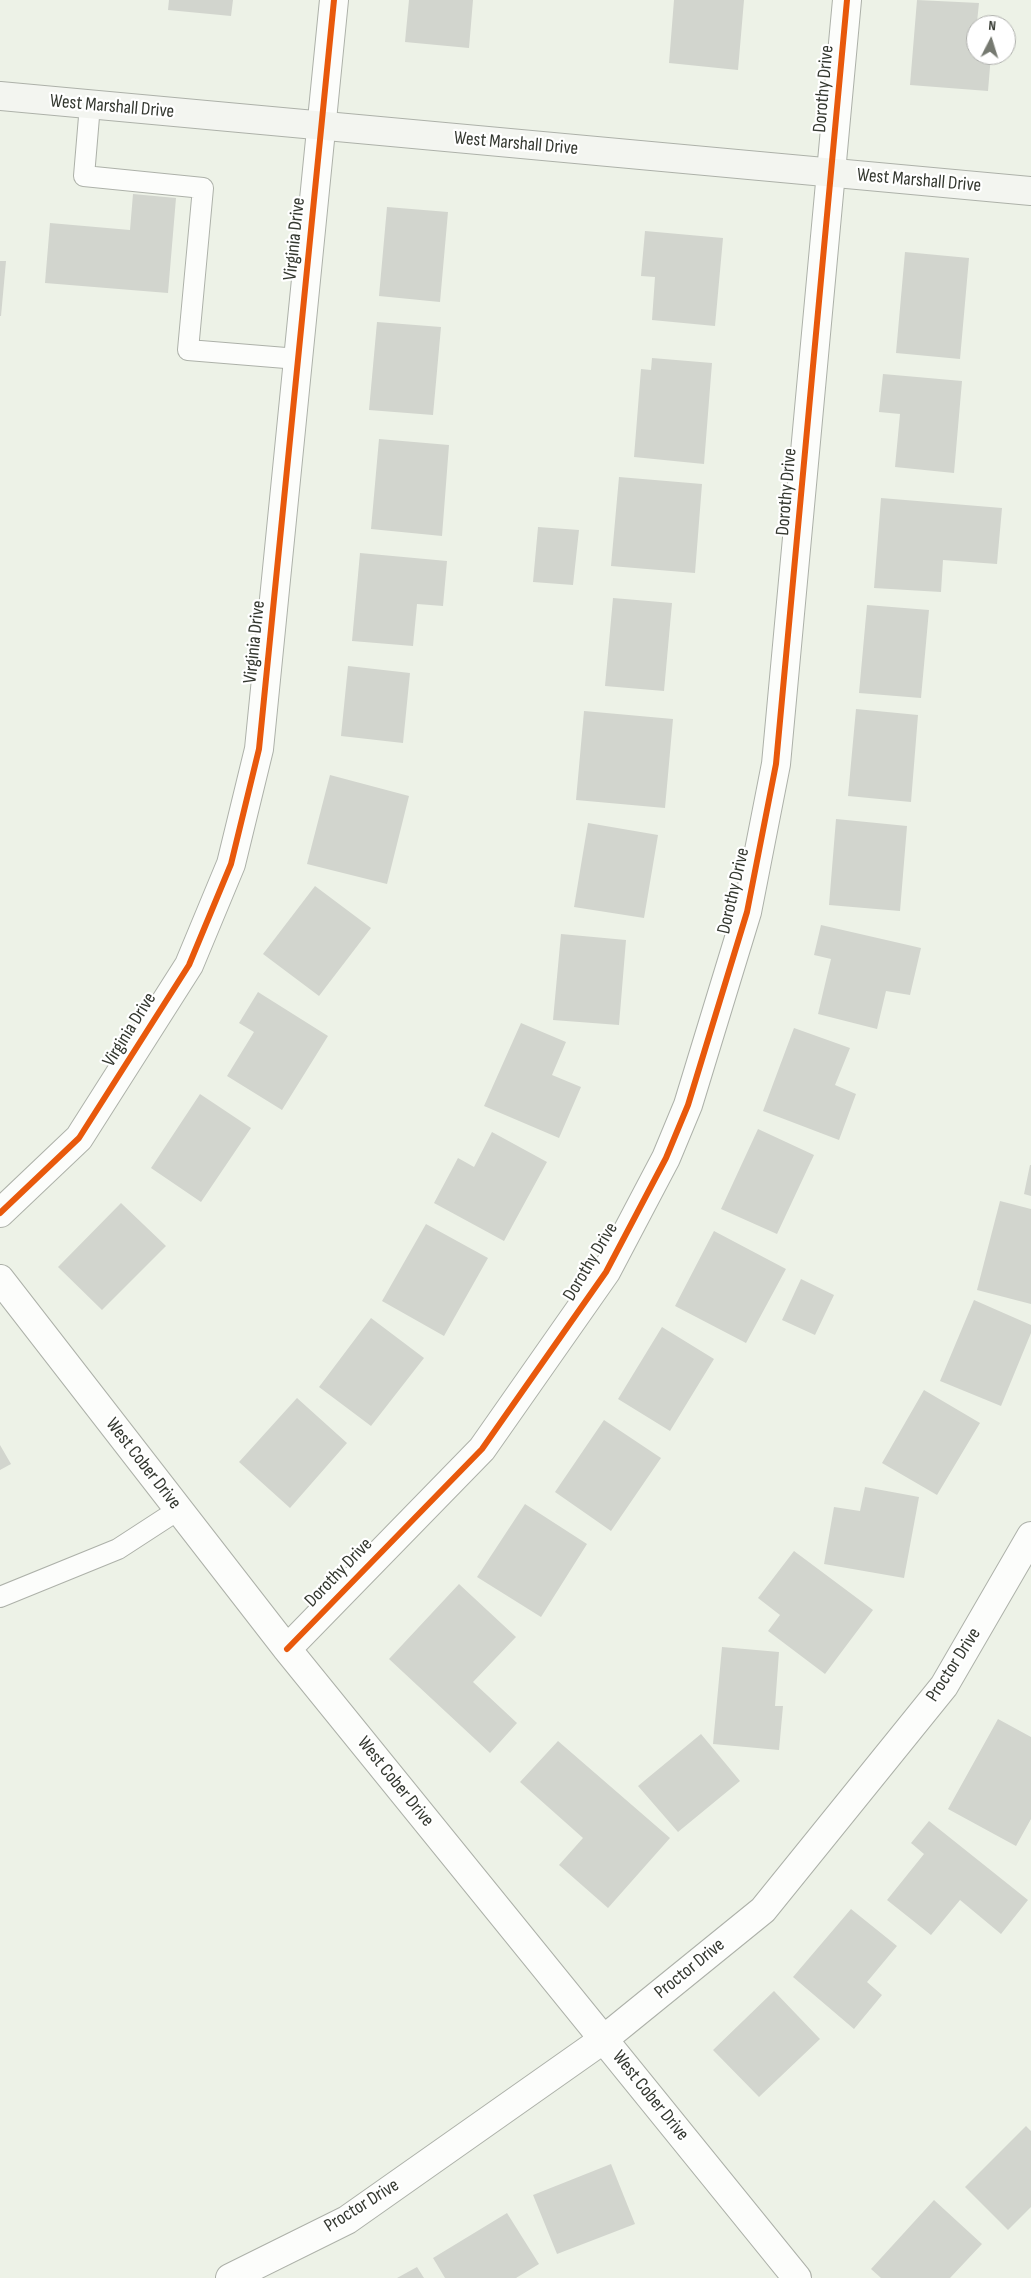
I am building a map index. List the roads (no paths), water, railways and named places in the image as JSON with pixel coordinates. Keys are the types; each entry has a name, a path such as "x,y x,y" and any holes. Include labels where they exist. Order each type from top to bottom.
{"main road":[{"name":"West Marshall Drive","path":"0,96 1031,191"}],"street":[{"name":"Virginia Drive","path":"0,1213 79,1138 189,964 231,864 259,749 334,0"},
{"name":"Dorothy Drive","path":"287,1649 482,1449 606,1272 666,1158 688,1104 748,912 776,764 847,0"},
{"name":"West Cober Drive","path":"0,1279 287,1649 797,2278"},
{"name":"Proctor Drive","path":"230,2278 347,2220 604,2039 763,1910 944,1686 1031,1536"}],"lane":[{"path":"90,105 84,176 203,188 188,350 298,359"},
{"path":"0,1596 118,1549 178,1510"}]}
